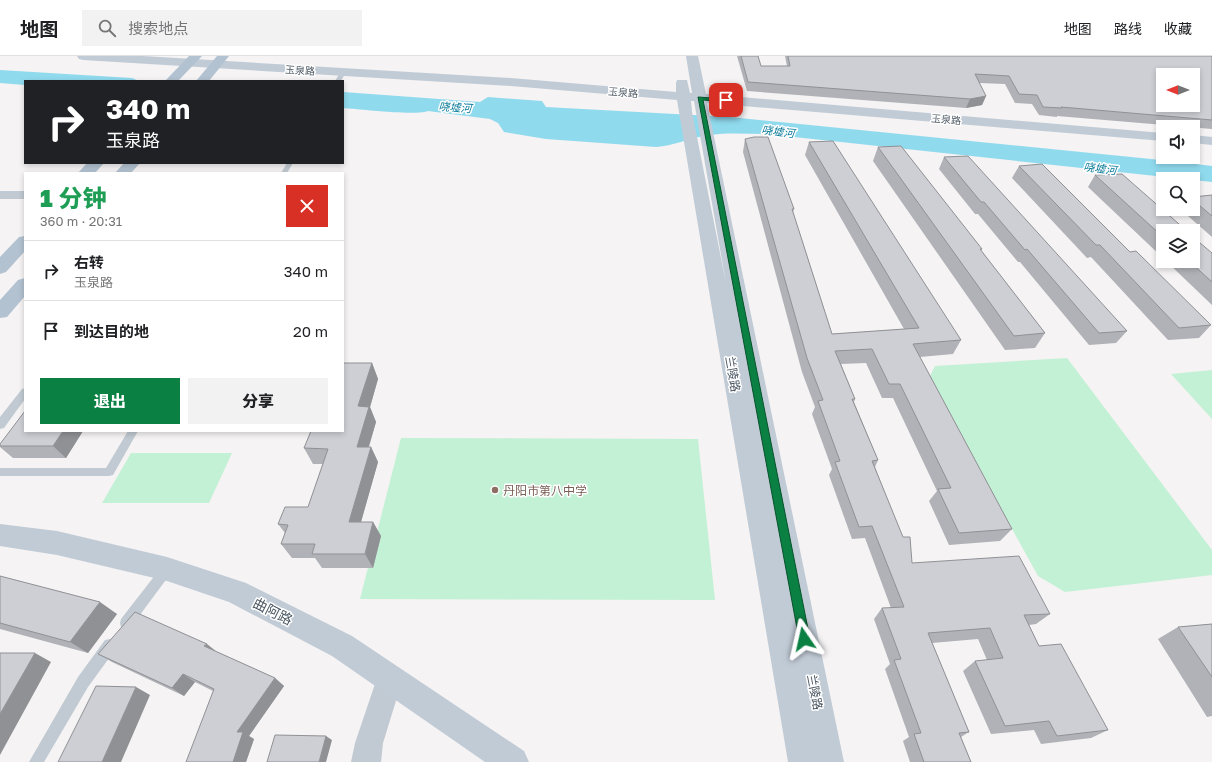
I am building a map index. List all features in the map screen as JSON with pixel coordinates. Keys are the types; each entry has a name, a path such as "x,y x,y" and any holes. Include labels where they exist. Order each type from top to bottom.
{"main road":[{"path":"173,78 193,59"},
{"path":"87,172 95,164"},
{"path":"124,172 131,164"},
{"path":"0,268 24,241"},
{"path":"0,312 24,285"}],"street":[{"name":"玉泉路","path":"83,56 193,59 212,69 340,77 511,82 683,97 701,105 1156,137"},
{"name":"兰陵路","path":"692,56 701,105 699,141 804,762"},
{"name":"兰陵路","path":"680,70 685,112 699,141 828,762"},
{"path":"1200,140 1212,141"},
{"path":"0,196 24,195"},
{"name":"曲阿路","path":"0,535 57,543 167,569 236,592 342,646 513,762"},
{"path":"366,762 369,743 390,678"}],"lane":[{"path":"0,425 24,393"},
{"path":"0,472 109,472 132,432"},
{"path":"36,762 83,682 167,569"}],"green space":[{"path":"1067,358 1212,550 1212,575 1065,592 1038,576 929,378 935,366"},
{"path":"1212,370 1212,419 1171,374"},
{"path":"401,438 698,439 715,600 360,599"},
{"path":"131,453 232,453 209,503 102,503"}],"water":[{"path":"0,70 132,78 137,80 24,80 24,85 0,83"},
{"name":"哓墟河","path":"344,92 480,102 488,97 542,101 546,107 730,117 1156,160 1156,164 1196,164 1212,166 1212,182 1200,181 1200,172 1156,172 1156,176 766,134 712,135 656,147 546,139 504,132 498,123 490,119 428,111 412,113 344,108"}],"building":[{"path":"741,56 758,56 761,66 790,66 788,56 1212,56 1212,120 1061,107 1062,108 1043,107 1037,95 1019,94 1009,76 975,74 986,96 970,99 748,82"},
{"path":"754,137 768,137 794,209 792,209 832,334 919,328 809,142 833,141 961,340 913,344 1012,529 959,533 938,489 951,488 900,384 889,384 872,349 835,351 855,399 852,399 878,460 872,461 903,537 910,537 912,563 1019,556 1050,614 1024,615 1039,646 1061,644 1108,730 1057,736 1049,721 1005,726 975,661 1003,658 990,628 928,633 969,732 959,733 971,762 924,762 914,734 921,733 894,660 901,659 882,608 904,607 872,526 859,527 835,462 840,461 818,401 823,400 807,358 745,139"},
{"path":"901,146 982,249 980,249 1045,333 1014,336 878,147"},
{"path":"968,156 1127,331 1099,333 1027,249 1025,250 984,202 981,202 944,157"},
{"path":"1042,164 1130,252 1136,251 1211,325 1179,328 1100,245 1096,245 1019,166"},
{"path":"1122,174 1156,204 1156,216 1170,216 1179,224 1156,224 1156,231 1095,175"},
{"path":"1212,195 1212,216 1200,206 1200,196"},
{"path":"1200,243 1212,253 1212,282 1197,268 1200,268"},
{"path":"344,363 372,363 358,406 369,407 357,447 371,447 349,522 373,522 365,554 312,554 315,544 281,544 288,525 278,524 285,507 308,507 328,449 304,448 311,432 344,432"},
{"path":"24,412 24,432 62,432 53,446 0,446"},
{"path":"0,576 100,602 70,642 0,623"},
{"path":"135,612 207,644 204,646 275,678 237,732 243,732 233,762 186,762 214,689 183,674 172,688 98,654"},
{"path":"1212,624 1212,677 1178,627"},
{"path":"0,653 35,653 0,714"},
{"path":"96,686 136,687 102,762 58,762"},
{"path":"275,735 326,736 319,762 267,762"}],"place":[{"name":"丹阳市第八中学","path":"495,490"}],"route":[{"path":"726,100 700,98 804,639"}]}
